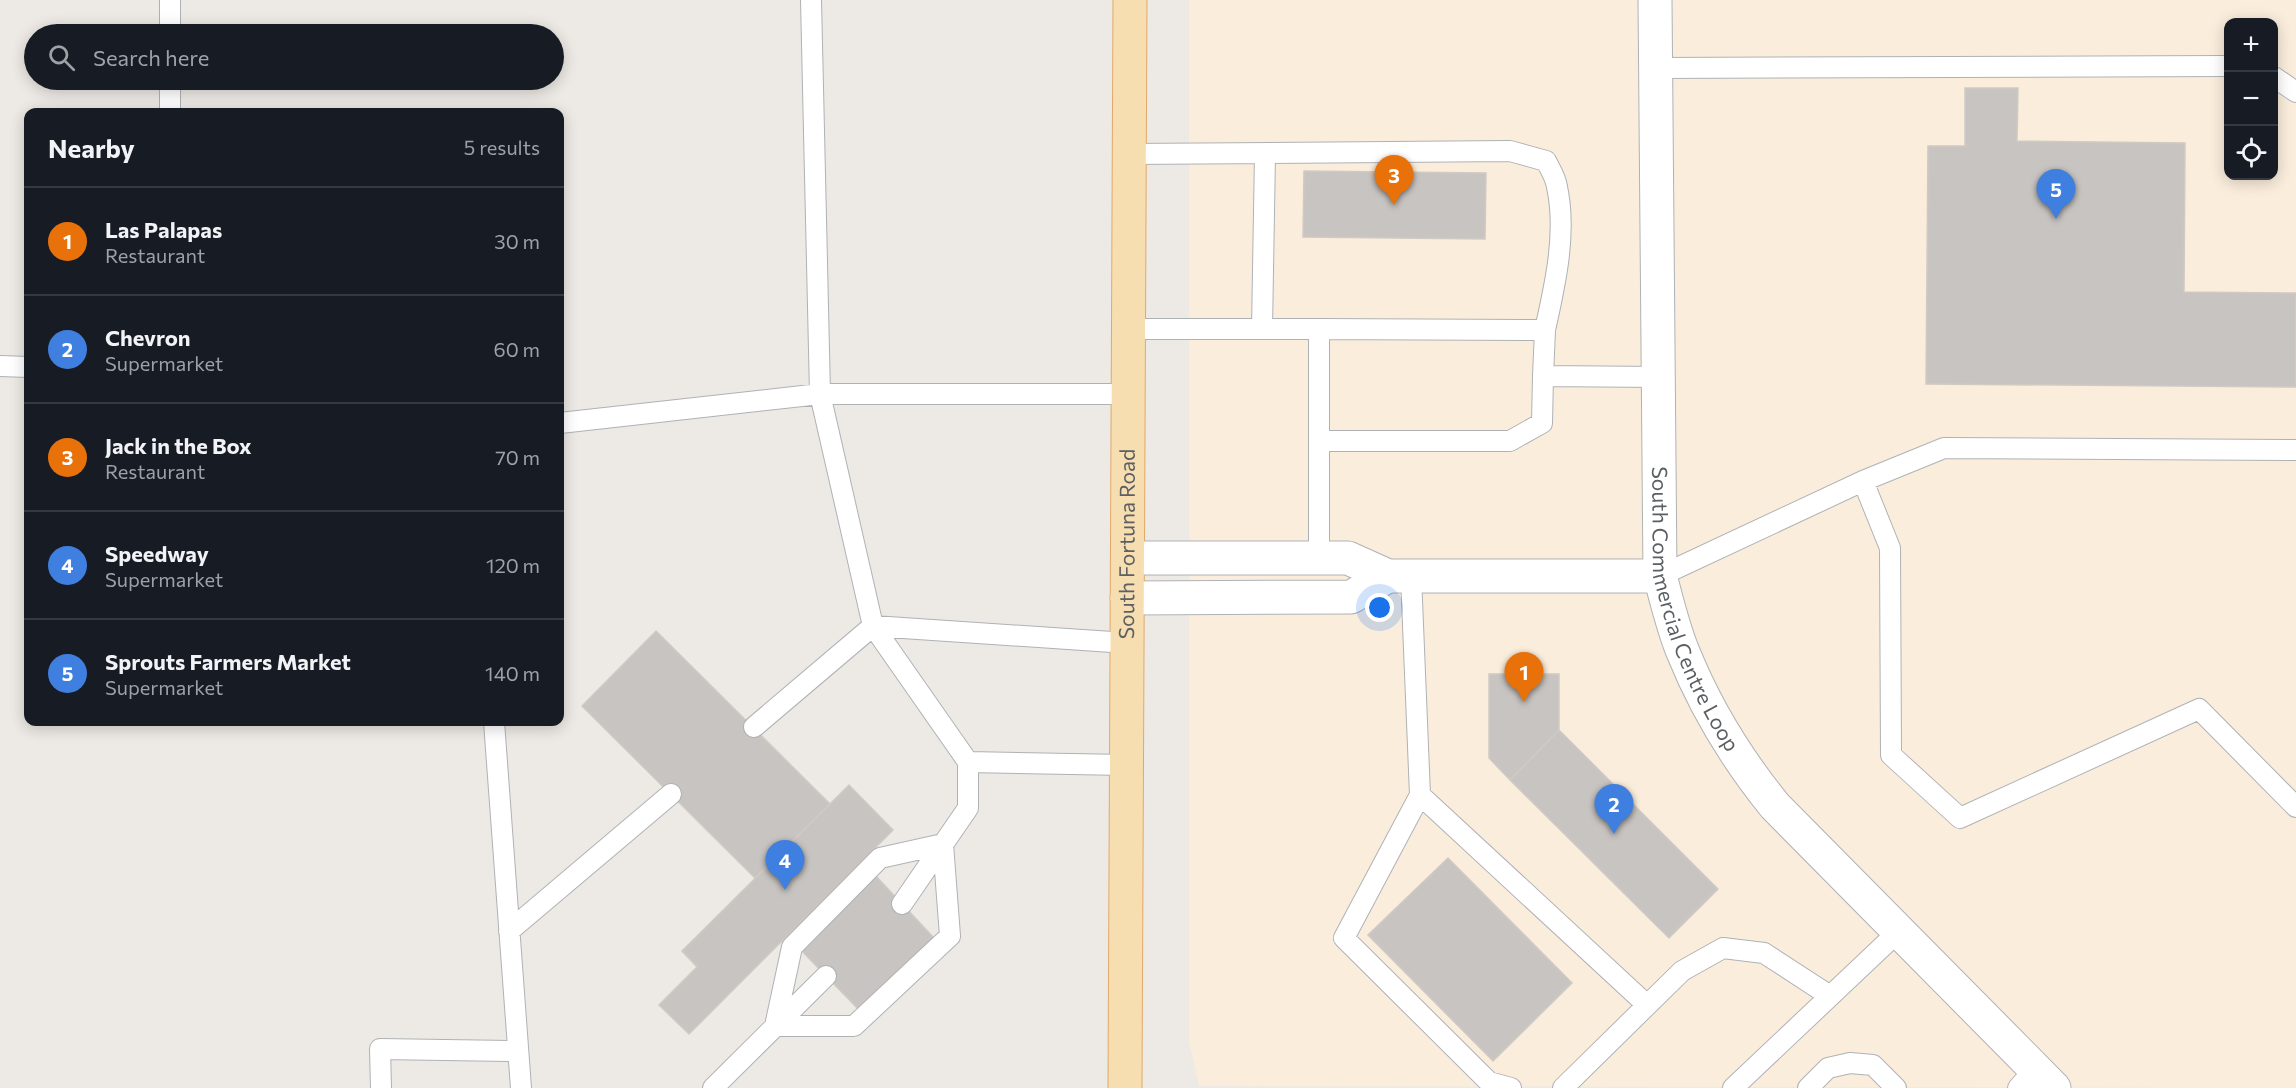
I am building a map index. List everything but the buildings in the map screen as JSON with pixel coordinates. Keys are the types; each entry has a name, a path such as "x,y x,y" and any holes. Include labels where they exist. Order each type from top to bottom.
{"main road":[{"name":"South Fortuna Road","path":"1125,1088 1131,0"}],"street":[{"name":"South Commercial Centre Loop","path":"1655,0 1660,576 1682,650 1713,718 1741,764 1775,806 1899,931 2036,1082"},
{"path":"1128,558 1348,558 1399,576 1660,576"},
{"path":"1127,598 1351,597 1399,576"}],"lane":[{"path":"170,0 170,24"},
{"path":"810,0 820,394 873,626 968,762 968,808 902,904"},
{"path":"1656,68 2224,66"},
{"path":"2278,80 2296,92"},
{"path":"170,90 170,108"},
{"path":"1131,154 1510,151 1546,161 1557,185 1560,228 1554,291 1545,330 1542,423 1510,441 1319,441"},
{"path":"1262,329 1265,154"},
{"path":"1129,329 1545,330"},
{"path":"1319,329 1319,558"},
{"path":"0,366 24,366"},
{"path":"1543,376 1658,377"},
{"path":"564,423 820,394 1128,394"},
{"path":"1660,576 1863,481 1944,448 2296,450"},
{"path":"1863,481 1890,548 1891,755 1960,818 2199,709 2296,807"},
{"path":"1399,576 1420,795 1344,938 1489,1082 1511,1088"},
{"path":"754,727 873,626 1127,643"},
{"path":"494,726 516,1051 521,1088"},
{"path":"968,762 1126,765"},
{"path":"508,931 671,794"},
{"path":"1420,795 1647,1005"},
{"path":"775,1026 792,947 880,858 943,844"},
{"path":"775,1026 854,1026 950,936 943,844"},
{"path":"1733,1088 1899,931"},
{"path":"1563,1088 1682,971 1723,948 1764,953 1830,996"},
{"path":"712,1088 826,976"},
{"path":"381,1088 380,1049 516,1051"},
{"path":"1808,1088 1828,1068 1850,1063 1873,1065 1896,1088"}],"shaded area":[{"path":"1189,0 2296,0 2296,1088 1199,1086 1189,1042"}],"place":[{"name":"Jack in the Box","path":"1394,205"},
{"name":"Sprouts Farmers Market","path":"2056,219"},
{"name":"Las Palapas","path":"1524,702"},
{"name":"Chevron","path":"1614,834"},
{"name":"Speedway","path":"785,890"}]}
